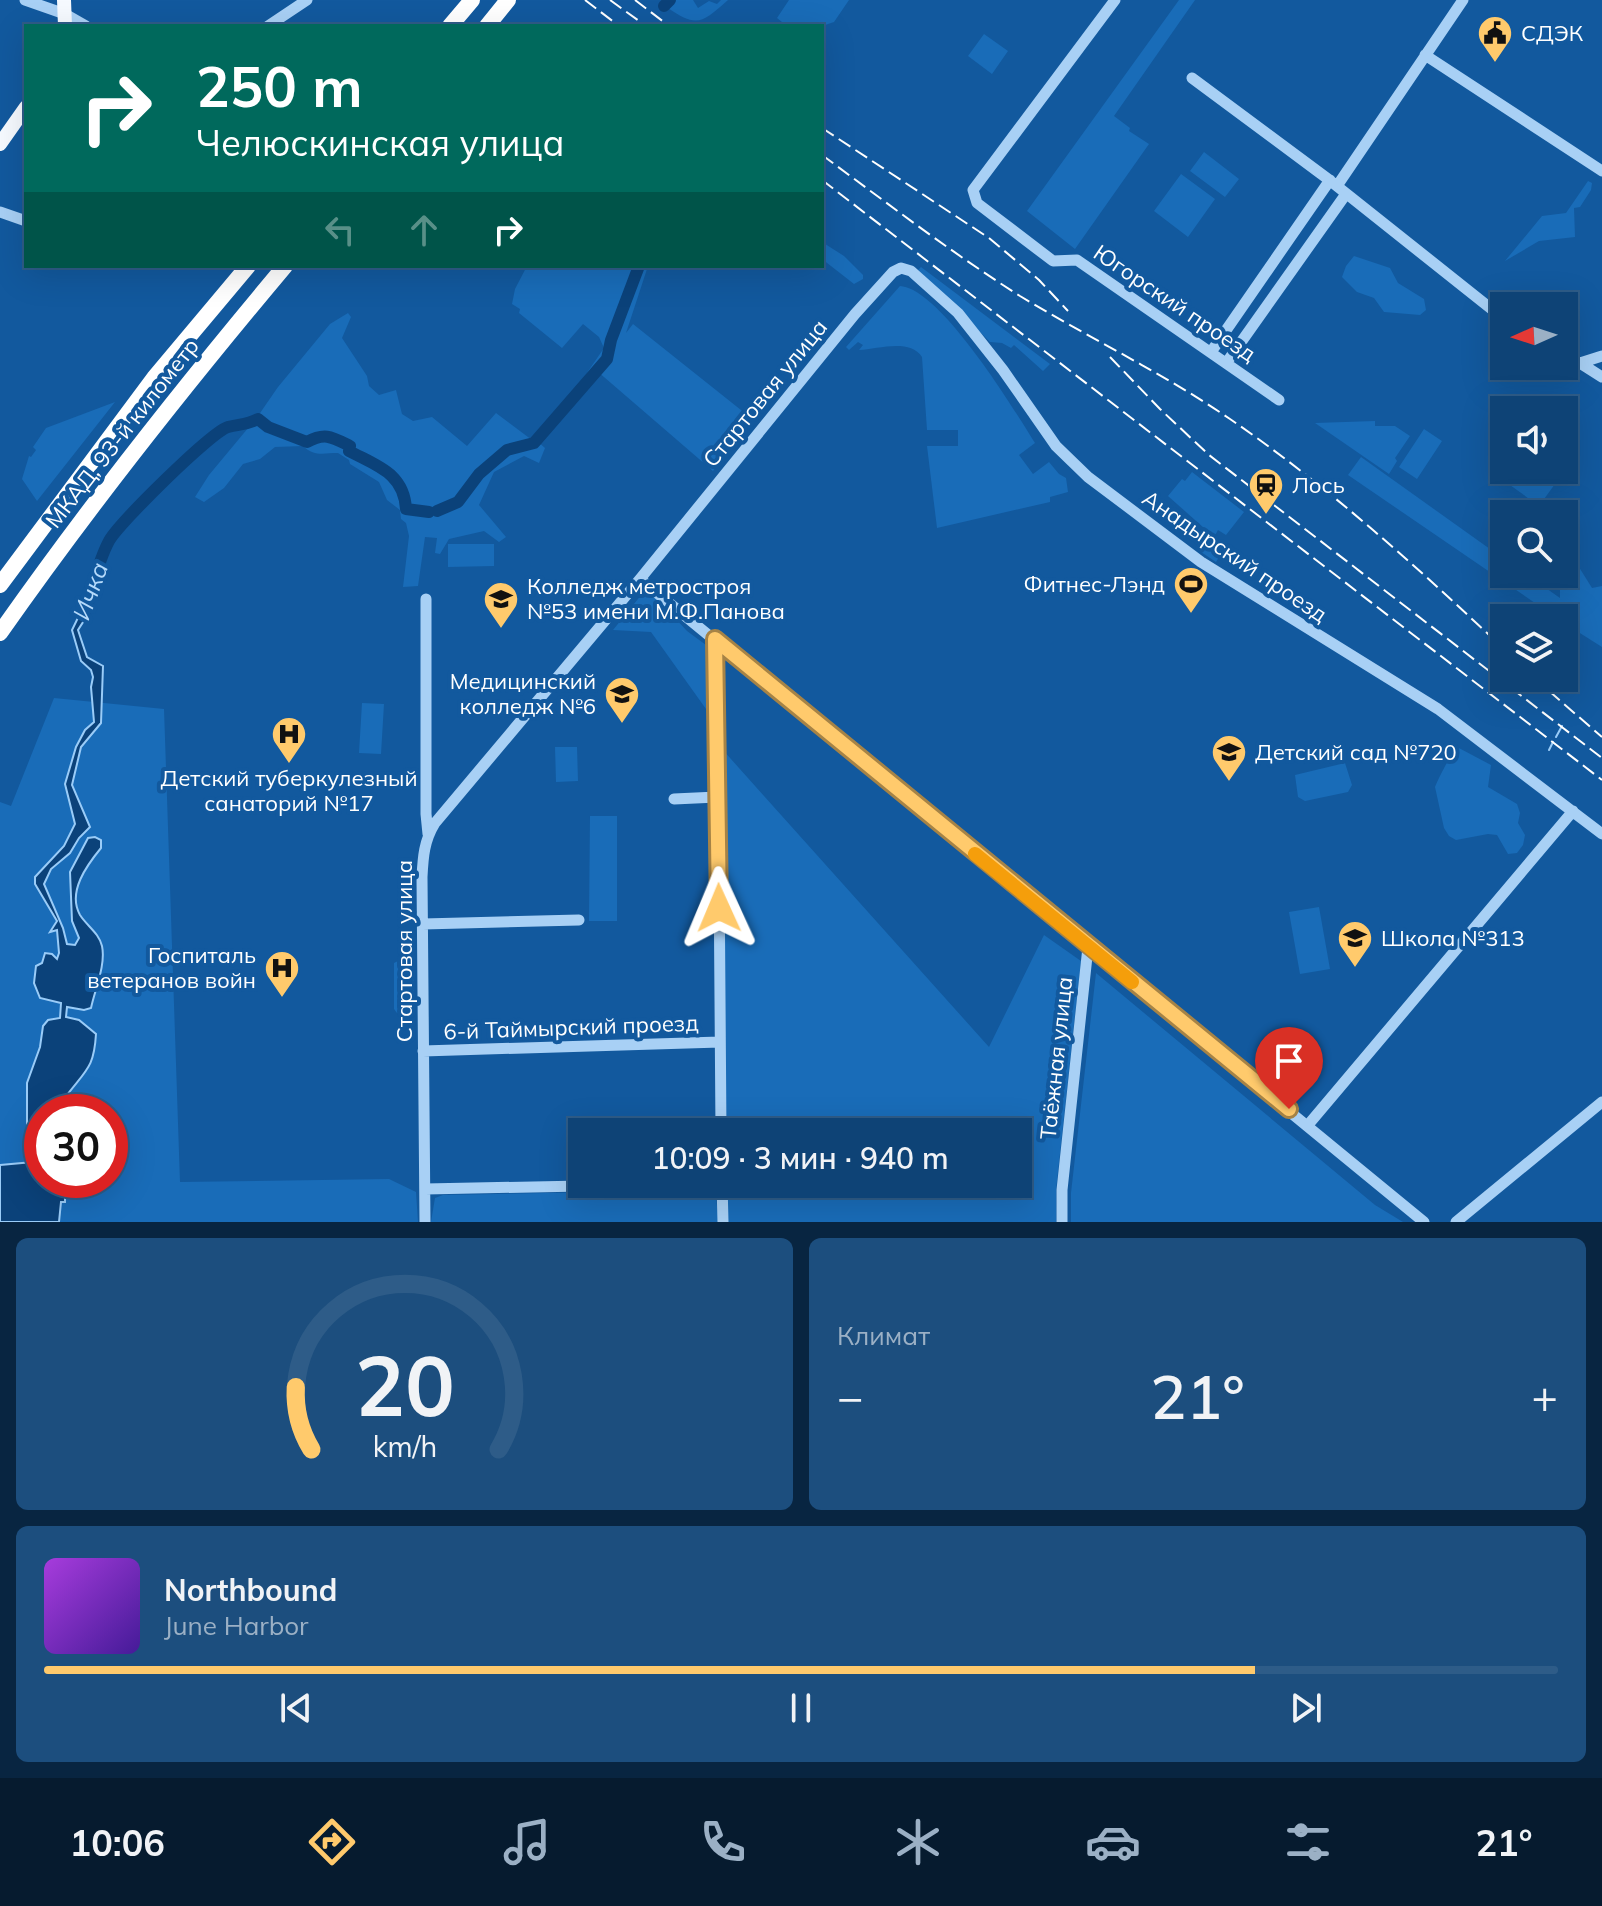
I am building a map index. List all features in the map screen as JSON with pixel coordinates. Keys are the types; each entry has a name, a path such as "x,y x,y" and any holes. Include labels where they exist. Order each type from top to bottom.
{"highway":[{"path":"452,24 472,0"},
{"path":"489,24 508,0"},
{"name":"МКАД, 93-й километр","path":"0,585 145,390 246,268"},
{"name":"МКАД, 93-й километр","path":"0,633 115,474 283,268"}],"main road":[{"path":"0,144 24,110"}],"street":[{"path":"25,0 65,13 83,24"},
{"path":"271,24 307,0"},
{"name":"Югорский проезд","path":"1115,0 973,190 977,203 1053,261 1077,260 1279,400"},
{"path":"1227,362 1338,187 1463,0"},
{"path":"1425,55 1602,171"},
{"path":"1192,78 1338,187 1490,308"},
{"path":"1211,352 1338,187"},
{"path":"0,212 24,220"},
{"name":"Анадырский проезд","path":"893,272 901,268 911,271 958,313 1003,370 1056,446 1109,494 1201,562 1438,709 1602,834"},
{"name":"Стартовая улица","path":"425,1222 423,856 428,835 443,813 893,272"},
{"path":"1580,363 1602,356"},
{"path":"1580,363 1602,377"},
{"path":"640,579 1424,1222"},
{"path":"426,599 425,783 428,835"},
{"path":"715,639 721,1118"},
{"path":"674,799 717,797"},
{"path":"1308,1125 1573,811"},
{"path":"423,924 579,920"},
{"name":"Таёжная улица","path":"1062,1222 1062,1190 1088,947"},
{"name":"6-й Таймырский проезд","path":"423,1051 720,1042"},
{"path":"1456,1222 1602,1102"},
{"path":"425,1189 568,1186"},
{"path":"722,1198 723,1222"}],"shaded area":[{"path":"674,0 693,0 698,8 709,1 717,4 728,0 705,18 693,20 668,8"},
{"path":"789,0 849,0 834,22 824,27 824,24 784,24 777,18"},
{"path":"1179,0 1195,0 1114,116 1149,144 1075,249 1027,211"},
{"path":"984,34 1008,51 992,74 968,56"},
{"path":"1204,152 1239,179 1225,197 1190,171"},
{"path":"1181,174 1215,199 1188,237 1154,211"},
{"path":"1588,181 1592,183 1591,190 1580,207 1574,208 1575,237 1539,241 1505,261 1542,216 1566,213"},
{"path":"824,243 844,256 863,275 863,279 854,284 824,261"},
{"path":"1354,256 1390,268 1398,283 1424,299 1426,310 1420,315 1384,312 1374,298 1357,292 1342,277"},
{"path":"921,267 1050,364 1043,371 1014,345 1011,348 990,342 918,270"},
{"path":"526,268 647,268 626,333 633,324 751,418 713,471 597,371 537,441 545,448 539,463 524,456 494,472 479,505 506,537 499,542 484,531 449,539 440,554 435,553 437,538 425,537 418,586 403,587 409,536 400,510 387,500 379,482 338,453 315,453 303,446 275,447 260,459 243,464 224,488 204,502 195,497 209,475 330,324 348,313 351,317 342,338 367,376 369,386 379,395 396,390 402,414 413,421 432,417 467,446 496,413 532,440 578,386 604,348 599,337 583,324 562,348 519,313 520,309 512,304 515,289"},
{"path":"900,286 916,292 935,307 975,352 1035,443 1019,455 1033,474 1049,462 1066,478 1068,492 1050,497 1050,502 937,528 927,446 958,446 958,430 927,430 922,357 917,351 902,346 859,350 863,345 858,342 849,350 846,347"},
{"path":"115,402 37,501 22,479 29,456 36,450 33,447 46,428"},
{"path":"1375,421 1375,426 1395,426 1410,436 1395,458 1397,461 1389,474 1315,423"},
{"path":"1424,429 1442,441 1417,479 1399,467"},
{"path":"1361,457 1490,549 1490,572 1348,475"},
{"path":"1192,472 1244,512 1226,535 1218,530 1212,541 1222,552 1216,562 1198,550 1204,528 1168,496"},
{"path":"1509,484 1555,484 1543,500 1531,500"},
{"path":"448,544 494,544 494,566 448,567"},
{"path":"1578,566 1592,588 1602,586 1602,647 1578,632 1578,604 1537,604 1513,588 1546,588 1560,598 1560,588 1578,588"},
{"path":"651,592 687,631 710,648 711,706 706,709 651,632 613,630 642,594"},
{"path":"88,597 91,598 78,630 87,657 103,666 101,723 81,747 72,785 90,827 70,853 51,869 44,884 67,944 75,945 79,938 72,921 70,872 88,838 101,840 101,848 80,879 76,897 80,915 100,941 103,953 101,969 91,1008 67,1007 66,1017 79,1020 96,1034 95,1045 88,1067 68,1094 27,1094 27,1083 40,1047 43,1026 48,1020 60,1018 61,1003 40,998 34,983 36,966 42,963 45,953 57,959 59,953 57,930 50,932 57,921 35,884 35,877 64,846 75,824 65,784 76,747 85,730 94,722 93,677 91,670 81,661 72,630"},
{"path":"54,698 164,709 180,1182 389,1179 416,1192 418,1222 0,1222 0,802 11,806"},
{"path":"362,703 384,704 381,754 359,753"},
{"path":"555,747 577,747 578,781 556,782"},
{"path":"1457,747 1491,765 1488,787 1517,804 1520,813 1518,823 1525,835 1517,853 1508,854 1497,835 1456,840 1444,828 1435,787"},
{"path":"722,749 989,1047 1044,935 1081,961 1056,1190 1056,1222 727,1222 727,1198 1032,1198 1032,1118 726,1118"},
{"path":"1345,763 1352,785 1348,792 1305,801 1298,797 1295,775"},
{"path":"590,816 617,816 617,921 589,921"},
{"path":"1319,907 1330,969 1300,974 1289,912"},
{"path":"414,961 414,1013 397,1013 394,1009 394,963"},
{"path":"1096,973 1375,1205 1403,1222 1071,1222 1071,1193"},
{"path":"24,1163 24,1198 65,1198 65,1202 61,1202 59,1222 0,1222 0,1165"},
{"path":"568,1193 568,1198 716,1198 719,1222 431,1222 435,1198 443,1195"}],"waterway":[{"name":"Ичка","path":"664,6 670,0"},
{"name":"Ичка","path":"437,511 458,502 479,474 507,450 534,443 607,359 638,268"},
{"name":"Ичка","path":"85,611 101,558 116,531 186,461 228,427 258,419 268,427 307,442 324,436 338,440 350,446 349,451 379,466 394,479 400,487 406,509 429,512"},
{"path":"1556,737 1562,726"},
{"path":"1549,750 1553,742"}],"railway":[{"path":"585,0 616,24"},
{"path":"610,0 643,24"},
{"path":"635,0 666,24"},
{"path":"824,129 989,238 1039,280 1068,311"},
{"path":"824,156 995,280 1179,386 1267,445 1372,529 1490,636"},
{"path":"824,182 1602,780"},
{"path":"1110,357 1209,455 1602,758"},
{"path":"1550,692 1602,737"}],"slow traffic":[{"path":"975,854 1132,982"}],"place":[{"name":"СДЭК","path":"1495,64"},
{"name":"Лось","path":"1266,516"},
{"name":"Фитнес-Лэнд","path":"1191,615"},
{"name":"Колледж метростроя №53 имени М.Ф.Панова","path":"501,630"},
{"name":"Медицинский колледж №6","path":"622,725"},
{"name":"Детский туберкулезный санаторий №17","path":"289,765"},
{"name":"Детский сад №720","path":"1229,783"},
{"name":"Школа №313","path":"1355,969"},
{"name":"Госпиталь ветеранов войн","path":"282,999"}],"route":[{"path":"719,908 715,639 1289,1109"}]}
